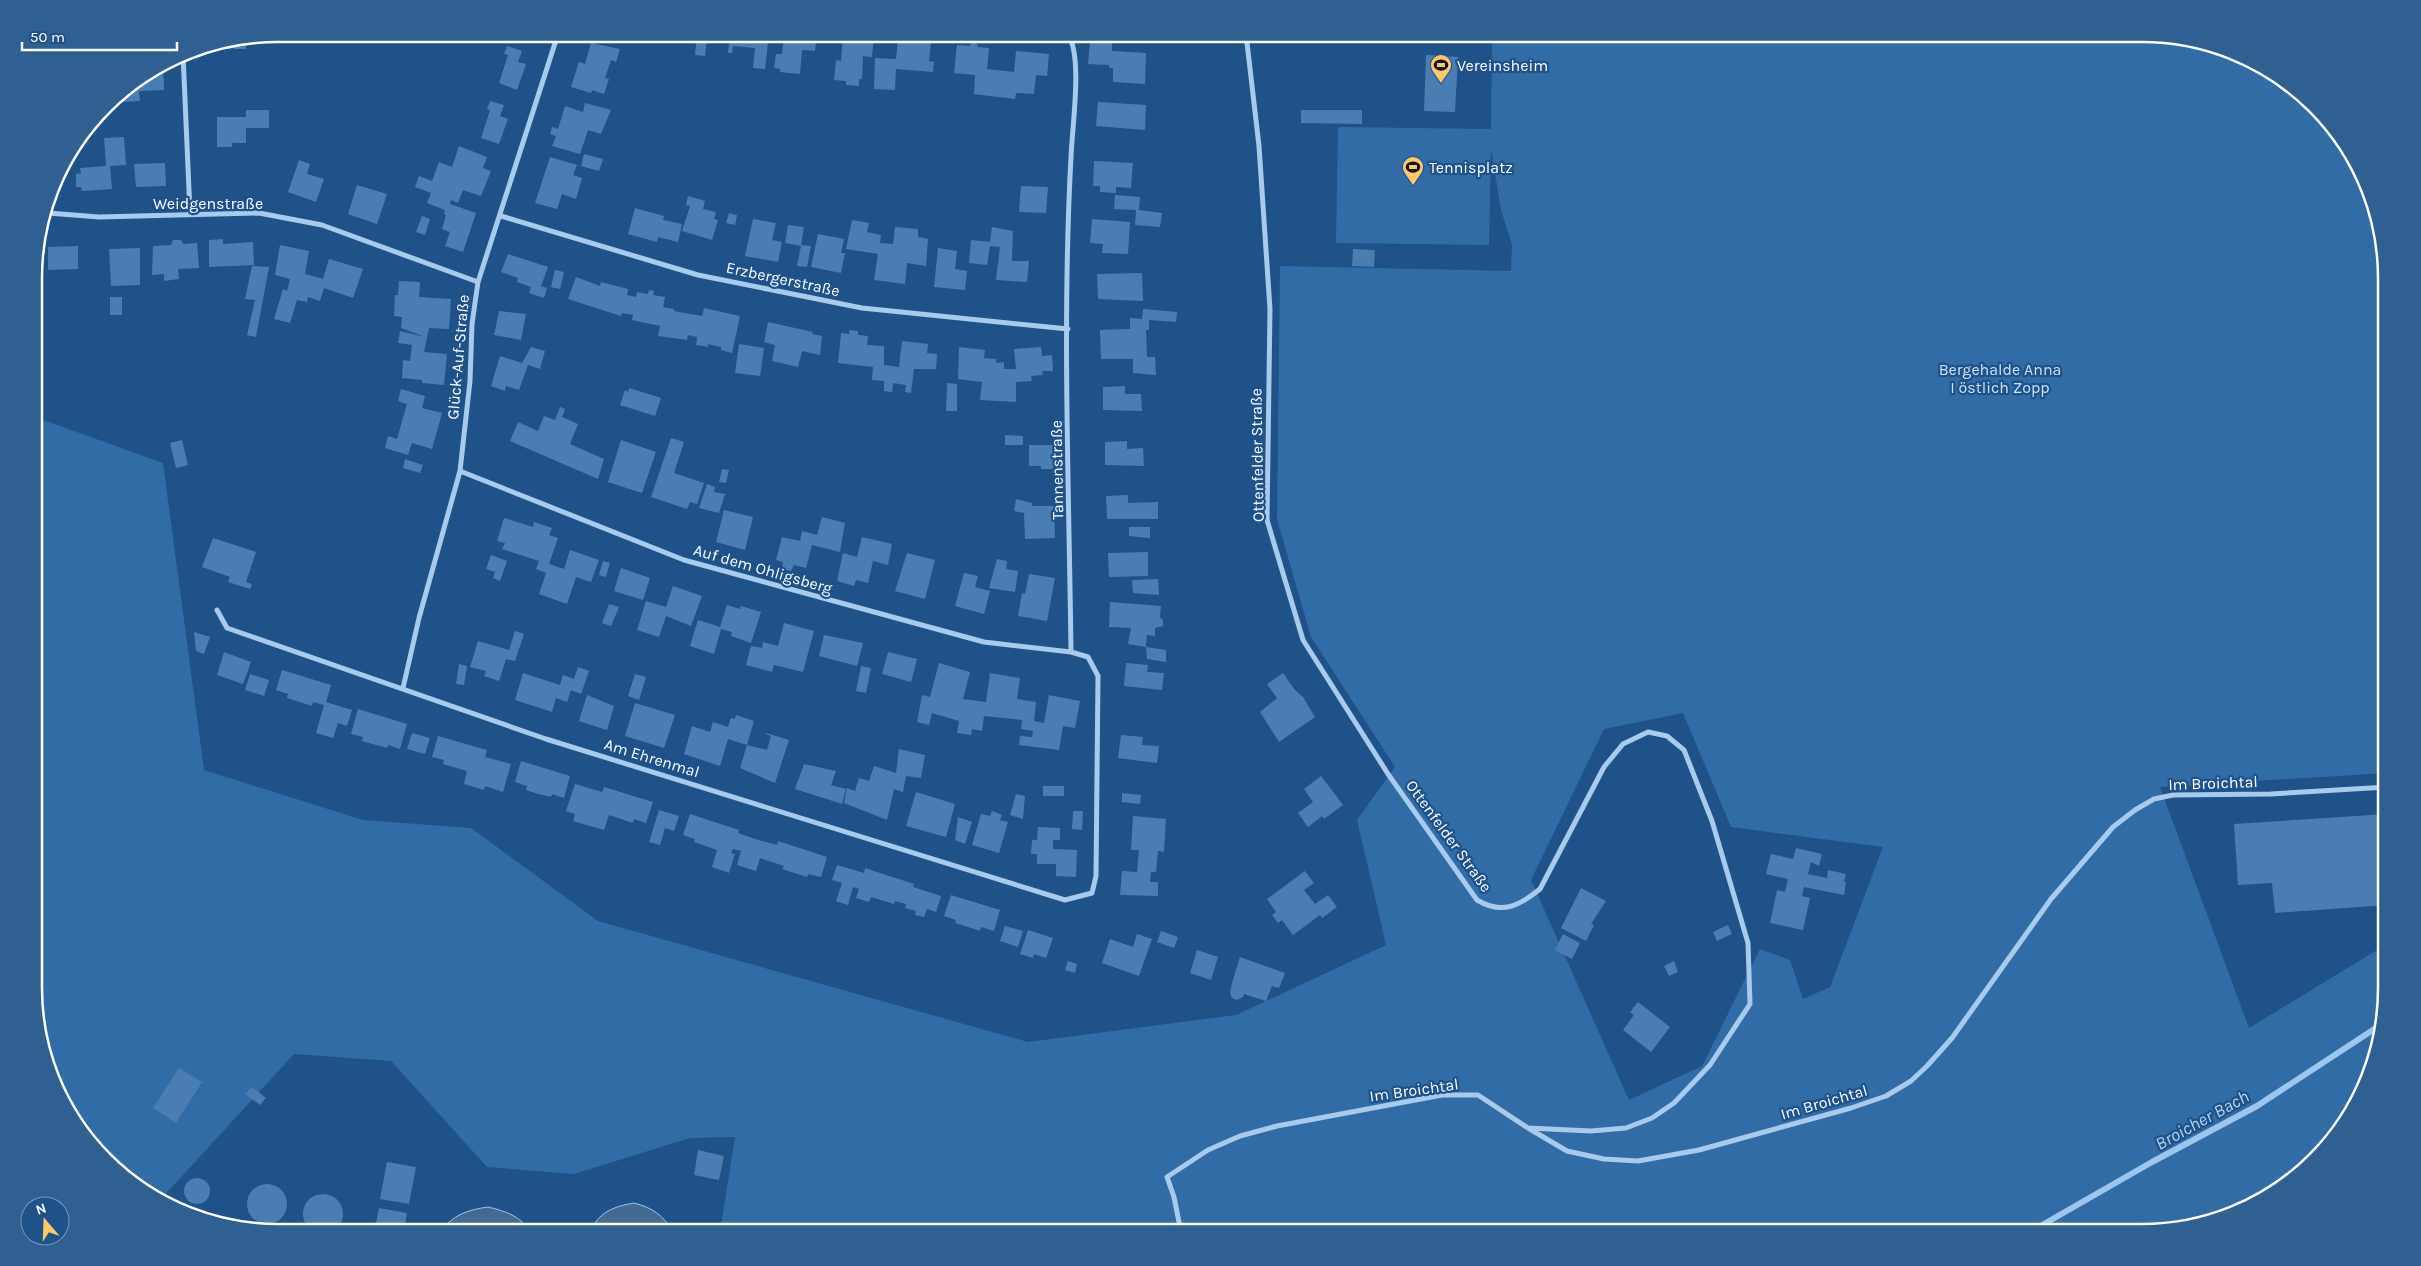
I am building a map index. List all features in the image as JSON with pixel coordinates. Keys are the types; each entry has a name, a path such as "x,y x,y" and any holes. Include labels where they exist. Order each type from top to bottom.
{"street":[{"name":"Glück-Auf-Straße","path":"403,688 460,471 470,381 472,324 478,282 501,216 555,42"},
{"name":"Tannenstraße","path":"1071,652 1068,329 1070,180 1076,62 1072,42"},
{"name":"Ottenfelder Straße","path":"1247,42 1259,146 1270,309 1267,520 1302,640 1396,786 1477,900 1490,908 1506,908 1525,902 1540,889 1604,766 1623,744 1648,732 1667,736 1684,750 1712,821 1748,943 1750,1004 1710,1065 1674,1103 1652,1118 1626,1128 1591,1130 1528,1128"},
{"path":"183,62 190,213"},
{"name":"Weidgenstraße","path":"52,213 100,217 190,213 259,213 322,226 478,282"},
{"name":"Erzbergerstraße","path":"501,216 698,275 862,308 970,321 1068,329"},
{"name":"Auf dem Ohligsberg","path":"460,471 684,560 984,642 1071,652"},
{"name":"Am Ehrenmal","path":"217,610 227,628 546,739 1064,900 1092,893 1096,876 1098,676 1088,658 1071,652"},
{"name":"Im Broichtal","path":"1179,1224 1174,1197 1167,1177 1208,1150 1240,1136 1302,1120 1442,1095 1478,1095 1567,1151 1604,1160 1638,1162 1699,1150 1851,1108 1886,1096 1910,1082 1952,1038 2051,899 2113,827 2135,810 2154,799 2173,795 2271,794 2378,787"}],"green space":[{"name":"Bergehalde Anna I östlich Zopp","path":"1492,42 2158,43 2188,47 2233,60 2274,82 2298,101 2320,123 2339,147 2361,188 2374,233 2378,263 2378,774 2160,787 2249,1028 2378,949 2378,1003 2374,1033 2361,1078 2339,1119 2320,1143 2298,1165 2274,1184 2233,1206 2188,1219 2142,1224 721,1224 735,1137 690,1138 574,1174 487,1167 391,1061 294,1054 165,1194 147,1184 123,1165 91,1131 82,1119 60,1078 47,1033 43,1003 42,420 163,463 204,770 363,820 471,828 598,921 1028,1042 1236,1015 1386,945 1357,820 1395,767 1311,637 1277,519 1280,266 1511,271 1512,245 1501,210 1491,149 1489,245 1336,243 1338,127 1491,129","holes":["1683,713 1731,827 1883,847 1830,987 1803,999 1790,960 1760,949 1702,1066 1629,1100 1531,880 1604,729"]}],"shaded area":[{"path":"634,1203 647,1207 657,1213 667,1224 595,1224 602,1215 621,1206"},
{"path":"488,1207 506,1212 524,1224 447,1224 455,1217"}],"building":[{"path":"697,42 707,42 705,56 695,55"},
{"path":"729,42 768,42 765,69 753,68 755,48 733,46 732,53 728,53"},
{"path":"783,42 816,42 815,51 802,50 800,74 780,72 780,69 774,68 776,54 782,54"},
{"path":"842,42 873,42 872,57 863,56 862,79 859,79 859,86 846,85 846,81 834,80 836,60 841,61"},
{"path":"898,42 931,42 929,61 934,62 933,72 896,69 895,90 874,89 875,58 896,59"},
{"path":"971,42 976,42 978,47 989,48 987,69 1014,72 1016,51 1049,54 1047,76 1036,75 1034,94 1016,93 1015,99 974,94 975,75 954,73 957,45 970,46"},
{"path":"1090,42 1112,42 1112,51 1146,53 1145,84 1113,82 1113,68 1109,68 1109,65 1088,64"},
{"path":"591,43 620,49 616,62 611,60 605,78 609,79 604,94 592,90 591,93 571,87 579,62 585,64"},
{"path":"246,45 246,49 234,49 234,47"},
{"path":"507,46 522,51 518,62 526,64 517,90 499,83 508,55 504,54"},
{"name":"Vereinsheim","path":"1426,55 1458,57 1455,112 1424,111"},
{"path":"163,73 164,90 139,91 140,101 122,102 147,82"},
{"path":"490,101 504,105 500,116 508,119 499,144 481,138 490,110 487,109"},
{"path":"1098,102 1146,105 1145,130 1096,126"},
{"path":"585,103 611,110 601,134 588,130 580,154 552,146 556,136 550,134 552,127 558,129 565,106 583,112"},
{"path":"246,110 269,110 269,128 246,128 246,143 232,143 232,147 217,147 217,117 246,117"},
{"path":"1301,110 1362,110 1362,124 1301,123"},
{"path":"124,137 126,165 110,166 112,189 82,191 81,187 76,187 76,174 81,173 80,168 106,166 104,138"},
{"path":"459,146 487,157 483,168 491,171 481,196 463,190 458,203 451,200 450,204 476,213 463,252 445,246 450,232 442,229 446,215 444,214 445,210 427,203 431,193 415,187 419,176 432,181 439,162 452,167"},
{"path":"584,154 603,159 599,171 581,166"},
{"path":"550,157 577,165 573,175 582,178 576,199 562,194 557,209 535,203"},
{"path":"299,160 310,164 307,174 324,179 316,202 288,192"},
{"path":"1094,161 1133,163 1131,188 1116,187 1116,193 1100,192 1100,186 1093,186"},
{"path":"165,163 166,186 136,187 134,164"},
{"path":"357,185 387,194 377,224 348,214"},
{"path":"1021,186 1048,187 1046,213 1019,212"},
{"path":"1115,195 1140,197 1139,210 1162,213 1160,227 1135,225 1136,210 1114,209"},
{"path":"688,196 705,201 703,209 716,212 714,219 718,220 712,240 682,231 690,206 686,205"},
{"path":"635,208 664,216 663,220 682,224 678,242 658,237 657,242 628,234"},
{"path":"729,213 737,215 735,225 726,223"},
{"path":"422,216 430,219 425,235 416,232"},
{"path":"753,219 776,223 772,240 782,242 778,262 745,256"},
{"path":"1092,219 1130,222 1128,254 1102,253 1103,244 1090,243"},
{"path":"852,220 869,223 867,232 881,235 880,243 893,244 895,227 918,229 918,237 928,239 926,266 907,263 905,284 874,280 878,254 846,249"},
{"path":"788,225 804,227 801,245 811,246 807,267 797,266 801,246 785,243"},
{"path":"992,227 1013,231 1012,261 1029,261 1027,282 996,280 1000,247 990,246 987,265 969,263 971,240 990,242"},
{"path":"818,234 844,239 841,253 845,253 841,273 811,267"},
{"path":"223,239 223,244 253,242 254,265 209,267 209,240"},
{"path":"173,240 181,240 183,244 197,243 199,268 178,269 179,279 164,281 164,274 152,275 153,246 171,245"},
{"path":"280,245 309,251 305,274 323,279 329,259 363,269 353,298 324,288 320,301 308,297 307,302 297,300 290,323 274,319 283,289 287,291 290,279 275,275"},
{"path":"78,246 78,269 48,270 48,247"},
{"path":"140,248 140,285 111,286 109,249"},
{"path":"938,248 957,251 955,269 967,271 965,290 934,287"},
{"path":"1353,249 1375,250 1374,267 1352,266"},
{"path":"508,254 548,267 541,286 547,288 544,298 529,293 531,287 517,282 518,278 501,272"},
{"path":"252,266 269,267 256,337 247,335 255,300 245,299"},
{"path":"555,270 564,272 560,289 551,287"},
{"path":"1142,273 1143,301 1098,299 1097,274"},
{"path":"576,277 600,286 601,282 628,289 627,295 636,297 637,292 648,294 649,290 654,291 653,295 665,297 663,307 674,309 674,311 702,316 704,308 740,316 732,353 721,350 721,347 708,344 708,347 696,345 697,337 688,335 687,340 658,336 660,326 632,320 633,315 622,313 621,316 568,299"},
{"path":"399,281 420,282 419,297 451,299 449,329 429,328 424,352 447,354 444,385 422,383 422,380 402,378 403,360 410,361 412,345 398,343 400,331 425,337 401,328 402,317 394,316 395,295 398,295"},
{"path":"110,297 122,297 122,315 110,315"},
{"path":"1143,309 1177,312 1176,322 1149,320 1149,330 1146,330 1147,357 1155,357 1156,375 1133,373 1133,359 1101,359 1100,330 1130,329 1130,318 1142,319"},
{"path":"499,311 526,314 521,340 494,335"},
{"path":"768,322 813,332 812,334 822,336 820,355 802,351 798,367 772,361 775,345 764,342"},
{"path":"849,330 858,331 858,335 868,336 867,345 884,346 884,365 899,367 902,341 928,344 927,353 937,354 936,369 914,369 911,393 905,392 906,385 893,383 892,392 884,391 884,381 872,380 873,367 838,363 841,333 849,334"},
{"path":"739,344 764,348 760,376 735,373"},
{"path":"531,347 545,351 540,369 528,365 519,390 506,386 505,391 491,386 500,356 522,363"},
{"path":"959,347 985,350 984,358 996,359 996,363 1004,362 1004,369 1016,369 1014,349 1041,347 1042,356 1052,355 1053,371 1042,371 1043,375 1031,376 1032,381 1016,382 1016,402 980,400 982,382 958,379"},
{"path":"947,383 957,384 957,411 946,411"},
{"path":"1125,386 1125,394 1141,394 1142,411 1103,410 1103,387"},
{"path":"629,388 661,398 655,416 620,405 625,390 628,392"},
{"path":"401,389 425,396 422,408 442,413 432,449 412,443 408,455 385,448 388,436 397,439 407,404 398,401"},
{"path":"560,407 565,409 562,417 578,424 570,444 604,459 598,479 510,441 518,422 538,431 544,416 555,420"},
{"path":"1005,435 1023,436 1023,445 1005,445"},
{"path":"671,438 684,442 674,473 704,483 697,504 690,502 687,509 651,497"},
{"path":"182,440 188,465 176,468 170,443"},
{"path":"621,440 656,452 642,493 608,482"},
{"path":"1127,441 1127,449 1143,448 1144,466 1105,465 1105,442"},
{"path":"1029,445 1053,445 1053,469 1029,466"},
{"path":"405,459 423,465 420,473 403,468"},
{"path":"722,469 729,470 726,483 719,482"},
{"path":"707,484 715,487 714,492 725,494 719,513 699,508"},
{"path":"1128,495 1128,503 1158,502 1158,519 1107,519 1106,496"},
{"path":"1016,499 1032,503 1032,506 1054,506 1055,538 1025,539 1024,513 1014,511"},
{"path":"724,510 753,517 745,550 716,542"},
{"path":"822,517 845,523 840,552 812,545 806,568 794,565 791,571 782,569 783,562 776,560 782,537 800,541 802,531 817,535"},
{"path":"504,518 533,527 534,522 552,528 549,535 558,538 549,564 564,569 570,550 599,560 591,582 576,577 567,604 539,594 546,573 536,569 539,561 502,549 505,543 497,541"},
{"path":"1129,527 1150,527 1150,538 1129,536"},
{"path":"862,537 892,544 888,565 873,561 868,583 856,580 854,586 837,581 843,553 857,557"},
{"path":"213,538 256,552 246,582 252,584 250,589 228,582 230,577 202,567"},
{"path":"1148,552 1148,576 1109,577 1108,553"},
{"path":"907,553 935,560 925,599 895,591"},
{"path":"491,555 507,561 500,581 493,578 495,572 486,569"},
{"path":"997,559 1007,561 1006,569 1018,571 1015,592 989,588"},
{"path":"603,561 610,563 606,577 599,575"},
{"path":"621,568 650,578 643,600 614,591"},
{"path":"964,573 978,576 975,587 990,591 984,614 955,606"},
{"path":"1029,574 1055,578 1047,621 1018,616 1022,593 1025,594"},
{"path":"1158,579 1159,595 1133,593 1132,580"},
{"path":"673,586 702,596 691,626 666,616 659,637 637,630 646,601 666,607"},
{"path":"1110,602 1161,606 1160,617 1163,620 1163,626 1155,628 1155,636 1147,635 1146,647 1128,644 1131,628 1109,627"},
{"path":"609,604 619,607 611,626 602,623"},
{"path":"727,605 740,609 741,606 761,612 751,643 731,636 732,632 721,629 714,654 690,646 698,620 720,627"},
{"path":"784,623 814,631 803,672 774,665 772,672 746,665 751,646 762,648 763,642 778,646"},
{"path":"515,631 524,634 515,661 506,659 499,681 484,676 486,671 470,667 478,641 509,650"},
{"path":"194,632 210,637 204,654 196,651"},
{"path":"824,635 863,643 857,666 819,656"},
{"path":"1146,647 1166,650 1166,662 1147,659"},
{"path":"224,652 251,662 243,684 217,675"},
{"path":"888,652 917,659 911,682 882,674"},
{"path":"939,663 970,672 963,699 986,702 990,673 1020,678 1017,699 1036,702 1034,721 1044,723 1049,695 1080,701 1075,728 1063,726 1059,750 1019,745 1020,736 1032,737 1033,731 1021,729 1022,720 984,716 982,731 972,729 971,735 957,733 959,721 932,713 929,725 917,722 922,695 930,697"},
{"path":"1126,663 1148,665 1147,672 1164,673 1162,690 1124,686"},
{"path":"459,664 467,666 464,685 456,684"},
{"path":"861,666 871,668 866,693 856,691"},
{"path":"578,667 589,671 581,694 571,690 567,702 556,698 552,712 515,700 523,673 560,685 563,675 574,679"},
{"path":"282,670 331,685 326,702 352,710 347,726 338,723 333,738 316,733 324,705 313,702 312,706 287,698 288,694 276,690"},
{"path":"1283,673 1294,689 1303,697 1315,717 1279,742 1260,712 1277,698 1267,684"},
{"path":"250,674 269,680 264,696 245,690"},
{"path":"635,674 646,677 639,700 628,696"},
{"path":"587,695 614,706 607,730 579,721"},
{"path":"635,703 675,715 664,748 625,736"},
{"path":"358,709 407,724 400,749 388,745 387,748 362,741 363,737 351,734"},
{"path":"736,715 754,721 747,745 728,739 720,766 684,754 692,726 710,732 713,722 728,727 731,718 735,719"},
{"path":"412,733 430,738 425,754 407,749"},
{"path":"766,733 789,740 775,783 740,768 747,745 767,750 771,736"},
{"path":"1121,735 1143,737 1142,745 1159,746 1157,763 1118,758"},
{"path":"438,736 487,750 485,757 511,764 503,792 485,786 484,790 464,784 467,771 443,764 444,760 432,757"},
{"path":"899,749 925,755 921,778 906,776 903,792 894,789 887,820 844,803 847,788 855,791 859,778 869,781 874,766 896,773"},
{"path":"521,761 570,776 564,798 552,794 551,797 538,794 526,790 527,786 515,782"},
{"path":"804,764 836,771 831,785 846,789 842,804 795,789"},
{"path":"1321,776 1343,805 1324,819 1322,816 1308,827 1298,813 1313,802 1304,789"},
{"path":"575,784 602,792 604,787 653,802 646,823 634,819 633,823 609,815 604,830 573,821 575,814 566,811"},
{"path":"1043,786 1064,786 1064,796 1043,796"},
{"path":"916,792 955,804 946,837 906,826"},
{"path":"1122,793 1141,795 1140,804 1122,802"},
{"path":"1016,794 1025,796 1023,819 1010,815"},
{"path":"659,810 679,816 674,831 665,828 660,845 649,842"},
{"path":"992,811 1002,815 1000,820 1008,822 999,853 972,845 981,814 990,816"},
{"path":"1073,811 1083,811 1082,830 1072,829"},
{"path":"690,814 739,830 738,833 755,839 777,845 778,841 827,857 821,877 808,874 807,877 782,869 784,866 760,858 756,871 737,865 741,851 733,849 731,853 735,854 729,873 712,867 717,850 694,842 695,839 683,835"},
{"path":"2378,815 2378,906 2275,913 2272,883 2238,885 2234,824"},
{"path":"1133,816 1166,819 1164,852 1158,851 1156,872 1151,872 1150,882 1158,882 1158,896 1120,895 1122,871 1137,872 1139,850 1131,850"},
{"path":"958,817 972,822 965,844 955,840"},
{"path":"1038,827 1060,828 1060,840 1053,840 1053,849 1077,850 1076,877 1056,876 1056,864 1037,864 1037,854 1031,854 1032,840 1037,840"},
{"path":"1796,848 1822,854 1819,866 1811,862 1808,874 1827,878 1828,870 1846,874 1844,895 1804,887 1802,896 1810,898 1803,930 1770,923 1777,890 1785,892 1788,879 1766,874 1771,854 1793,859"},
{"path":"837,865 864,873 865,868 914,884 913,887 941,896 936,912 927,909 924,917 915,915 916,911 905,908 906,904 895,901 894,904 871,897 869,902 856,898 859,889 853,887 848,905 836,901 842,883 832,880"},
{"path":"1305,871 1314,883 1304,890 1315,904 1328,895 1337,907 1322,918 1320,915 1293,935 1282,920 1278,923 1272,915 1276,912 1267,899"},
{"path":"1581,888 1606,901 1591,924 1594,925 1586,941 1561,928"},
{"path":"951,895 1000,910 994,931 981,927 980,931 955,923 956,920 944,916"},
{"path":"1728,925 1732,934 1717,941 1713,932"},
{"path":"1005,926 1023,931 1018,947 1000,941"},
{"path":"1028,930 1053,938 1046,958 1034,954 1033,958 1020,954"},
{"path":"1161,931 1178,937 1174,948 1157,942"},
{"path":"1137,934 1152,939 1139,976 1102,963 1110,939 1133,947"},
{"path":"1563,934 1580,943 1572,959 1555,950"},
{"path":"1197,950 1218,957 1211,980 1190,973"},
{"path":"1240,957 1285,973 1279,988 1272,986 1266,1001 1244,994 1243,997 1237,1000 1232,998 1230,993"},
{"path":"1068,961 1077,964 1075,973 1065,970"},
{"path":"1674,961 1678,972 1669,976 1664,966"},
{"path":"1638,1002 1670,1027 1651,1052 1623,1030 1634,1015 1630,1012"},
{"path":"179,1068 202,1082 176,1123 153,1108"},
{"path":"252,1087 266,1098 260,1105 245,1094"},
{"path":"698,1150 724,1156 719,1180 694,1175"},
{"path":"387,1162 416,1167 409,1204 380,1199"},
{"path":"197,1178 206,1182 210,1191 206,1200 197,1204 188,1200 184,1191 188,1182"},
{"path":"259,1185 275,1185 284,1193 287,1200 286,1212 275,1223 258,1222 248,1212 248,1196"},
{"path":"323,1194 337,1200 343,1214 340,1224 306,1224 303,1214 309,1200"},
{"path":"379,1208 407,1213 405,1224 376,1224"}],"waterway":[{"name":"Broicher Bach","path":"2044,1224 2152,1162 2257,1106 2375,1029"}],"place":[{"name":"Vereinsheim","path":"1441,84"},
{"name":"Tennisplatz","path":"1413,186"}]}
